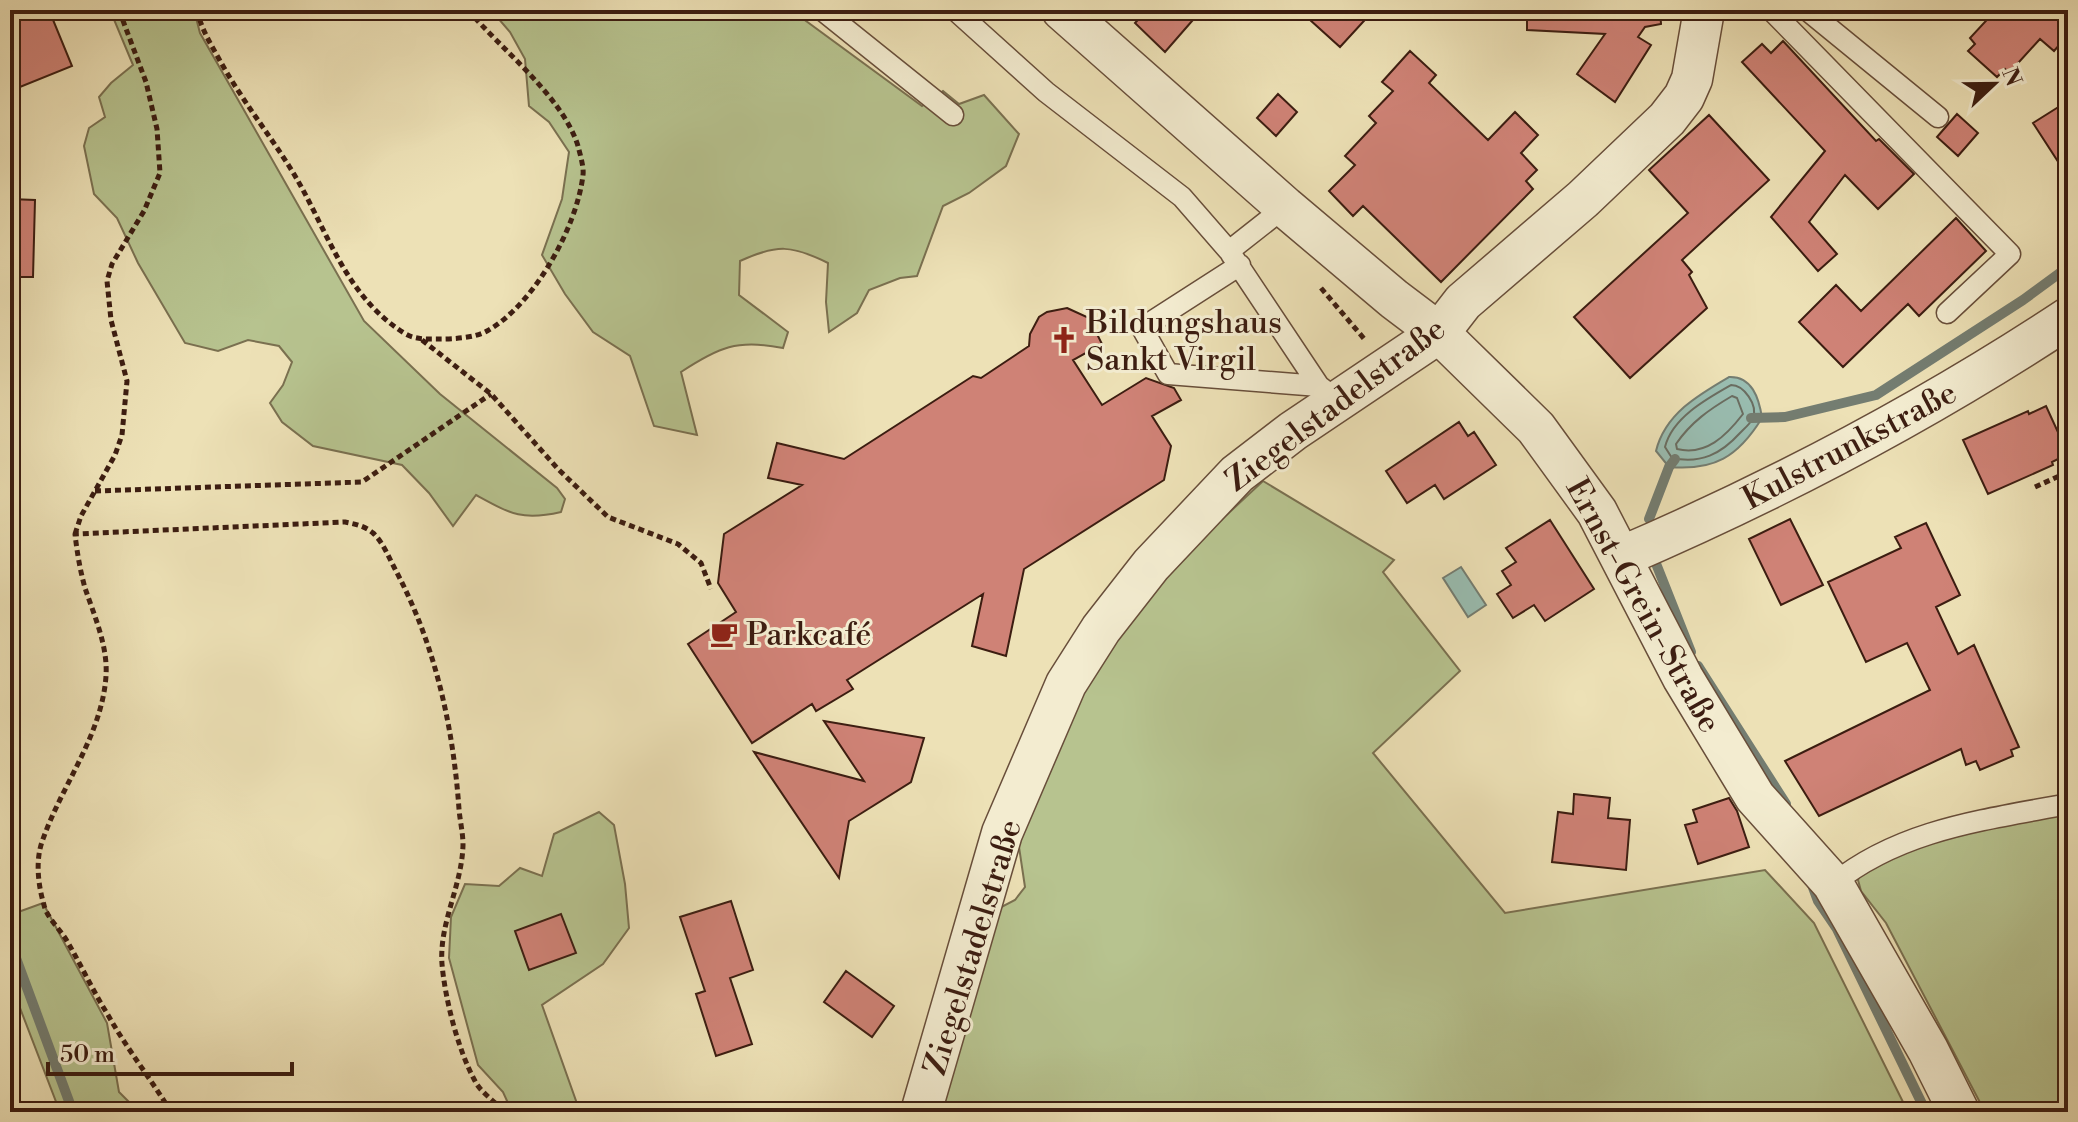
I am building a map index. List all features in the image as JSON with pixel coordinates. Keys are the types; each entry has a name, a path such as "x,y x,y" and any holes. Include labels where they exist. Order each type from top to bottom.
{"street":[{"name":"Ernst-Grein-Straße","path":"1062,10 1285,207 1439,333 1536,428 1580,485 1683,678 1755,797 1833,884 1928,1050 1959,1112"},
{"name":"Ziegelstadelstraße","path":"921,1112 1002,833 1066,684 1131,589 1203,506 1328,394 1439,333 1463,302 1583,199 1667,119 1684,97 1692,79 1704,10"},
{"name":"Kulstrunkstraße","path":"1621,557 1720,514 1892,425 2068,318"}],"lane":[{"path":"822,10 953,115"},
{"path":"955,10 1046,92 1182,197 1234,258 1328,394"},
{"path":"1771,10 2010,254 1947,313"},
{"path":"1807,10 1938,117"},
{"path":"1285,207 1234,258 1142,328 1168,374 1328,394"},
{"path":"1833,884 1868,858 1907,841 2000,816 2068,804"}],"path":[{"path":"119,10 146,82 157,129 160,173 144,211 112,264 107,281 111,320 127,381 126,400 119,445 81,516 75,534 78,560 100,633 107,674 103,701 66,788 54,807 38,861 44,908 65,937 108,1016 171,1112"},
{"path":"197,10 200,23 231,81 303,188 346,274 368,304 406,334 421,339 450,339 486,332 513,310 538,283 556,254 569,228 584,174 577,143 552,99 468,10"},
{"path":"421,339 491,394 558,469 608,517 678,544 701,563 711,589"},
{"path":"95,491 362,482 491,394"},
{"path":"2035,487 2068,472"},
{"path":"75,534 345,522 373,533 403,584 433,656 452,736 463,840 462,867 448,911 442,942 442,964 460,1043 476,1084 504,1112"}],"green space":[{"path":"90,10 194,10 200,33 364,321 440,394 557,488 565,499 561,512 526,516 476,495 453,526 429,493 402,465 313,446 282,422 270,403 283,385 292,362 279,346 248,340 218,351 185,343 138,263 117,218 94,194 84,146 89,128 105,117 99,97 133,65 113,17"},
{"path":"491,10 791,10 922,106 943,91 959,104 984,95 1019,134 1006,166 969,193 943,206 917,276 900,278 869,290 857,313 829,332 826,302 828,263 784,249 740,261 739,295 788,332 783,348 753,344 729,347 694,363 681,372 697,435 654,426 630,356 593,332 542,255 562,199 569,152 549,122 529,106 525,59 510,32"},
{"path":"1263,481 1394,560 1383,572 1460,671 1373,753 1505,913 1765,870 1814,923 1908,1112 933,1112 988,914 1015,900 1025,887 1016,827 1097,659 1189,550"},
{"path":"2068,811 2068,1112 1985,1112 1886,923 1861,891 1858,880 1862,869 1911,847"},
{"path":"599,812 614,825 629,928 603,964 542,1005 580,1112 512,1112 503,1092 478,1065 449,958 451,917 465,884 499,886 520,868 542,876 554,834"},
{"path":"43,903 107,1023 119,1092 139,1112 60,1112 10,982 10,915"}],"water":[{"path":"1729,377 1749,384 1759,403 1762,418 1744,443 1723,459 1699,467 1669,467 1656,451 1667,426 1684,407"},
{"path":"1461,567 1486,605 1468,617 1443,578"}],"building":[{"path":"10,10 49,10 72,66 10,91"},
{"path":"1147,10 1180,10 1192,21 1165,52 1135,23"},
{"path":"1299,10 1374,10 1340,47"},
{"path":"1527,10 1660,10 1661,24 1645,27 1638,37 1651,45 1615,102 1577,74 1605,34 1527,30"},
{"path":"1996,10 2066,10 2059,18 2068,26 2068,35 2054,51 2040,39 2009,73 2005,69 1997,77 1968,51 1975,44 1970,38"},
{"path":"1783,41 1876,141 1879,139 1914,174 1878,209 1845,175 1809,222 1837,254 1818,271 1771,217 1825,151 1742,62 1762,44 1771,53"},
{"path":"1410,51 1436,75 1429,83 1488,140 1515,112 1538,135 1521,153 1537,170 1526,181 1533,189 1441,282 1363,206 1353,216 1329,191 1355,165 1345,156 1376,123 1369,116 1393,91 1382,82"},
{"path":"1278,94 1297,112 1276,136 1257,118"},
{"path":"2068,101 2068,177 2033,123"},
{"path":"1957,114 1978,133 1958,156 1937,137"},
{"path":"1709,115 1769,180 1682,260 1692,272 1689,275 1707,308 1630,378 1574,317 1688,213 1649,170"},
{"path":"10,199 35,200 33,277 10,277"},
{"path":"1956,218 1986,251 1919,316 1908,304 1843,367 1799,322 1836,285 1861,311"},
{"name":"Bildungshaus Sankt Virgil","path":"1067,308 1089,318 1102,344 1073,360 1102,405 1146,378 1174,388 1181,400 1152,416 1171,446 1164,480 1024,569 1006,656 972,646 983,594 847,680 853,689 816,711 812,704 752,743 688,644 736,612 718,583 724,534 802,485 768,478 777,443 844,459 973,376 981,378 1029,346 1030,334 1039,317"},
{"path":"2046,406 2068,454 2052,462 2053,465 1988,494 1963,440"},
{"path":"1459,422 1468,436 1474,432 1496,465 1444,499 1435,485 1407,503 1386,471"},
{"path":"1790,519 1823,585 1781,605 1749,539"},
{"path":"1550,520 1594,589 1545,621 1534,605 1513,618 1497,594 1511,585 1502,571 1516,562 1506,548"},
{"path":"1926,523 1960,595 1936,607 1958,654 1974,645 2019,747 2011,750 2013,756 1980,770 1976,761 1966,765 1961,749 1819,816 1785,761 1930,690 1907,643 1866,662 1828,582 1901,548 1895,537"},
{"path":"824,721 924,738 911,782 849,821 839,878 754,752 864,781"},
{"path":"1574,794 1610,798 1608,818 1630,820 1626,870 1552,862 1558,812 1573,814"},
{"path":"1729,798 1737,811 1749,847 1698,864 1685,825 1697,822 1693,810"},
{"path":"731,901 753,970 730,978 752,1044 716,1056 696,994 705,991 680,917"},
{"path":"561,914 576,953 529,970 515,931"},
{"path":"846,971 894,1006 872,1037 824,1002"}],"waterway":[{"path":"1751,418 1785,417 1876,395 2023,300 2068,267"},
{"path":"1649,519 1675,459"},
{"path":"1655,561 1691,652"},
{"path":"1698,666 1786,804"},
{"path":"1811,882 1926,1112"},
{"path":"10,942 73,1112"}],"place":[{"name":"Bildungshaus Sankt Virgil","path":"1064,340"},
{"name":"Parkcafé","path":"724,634"}]}
